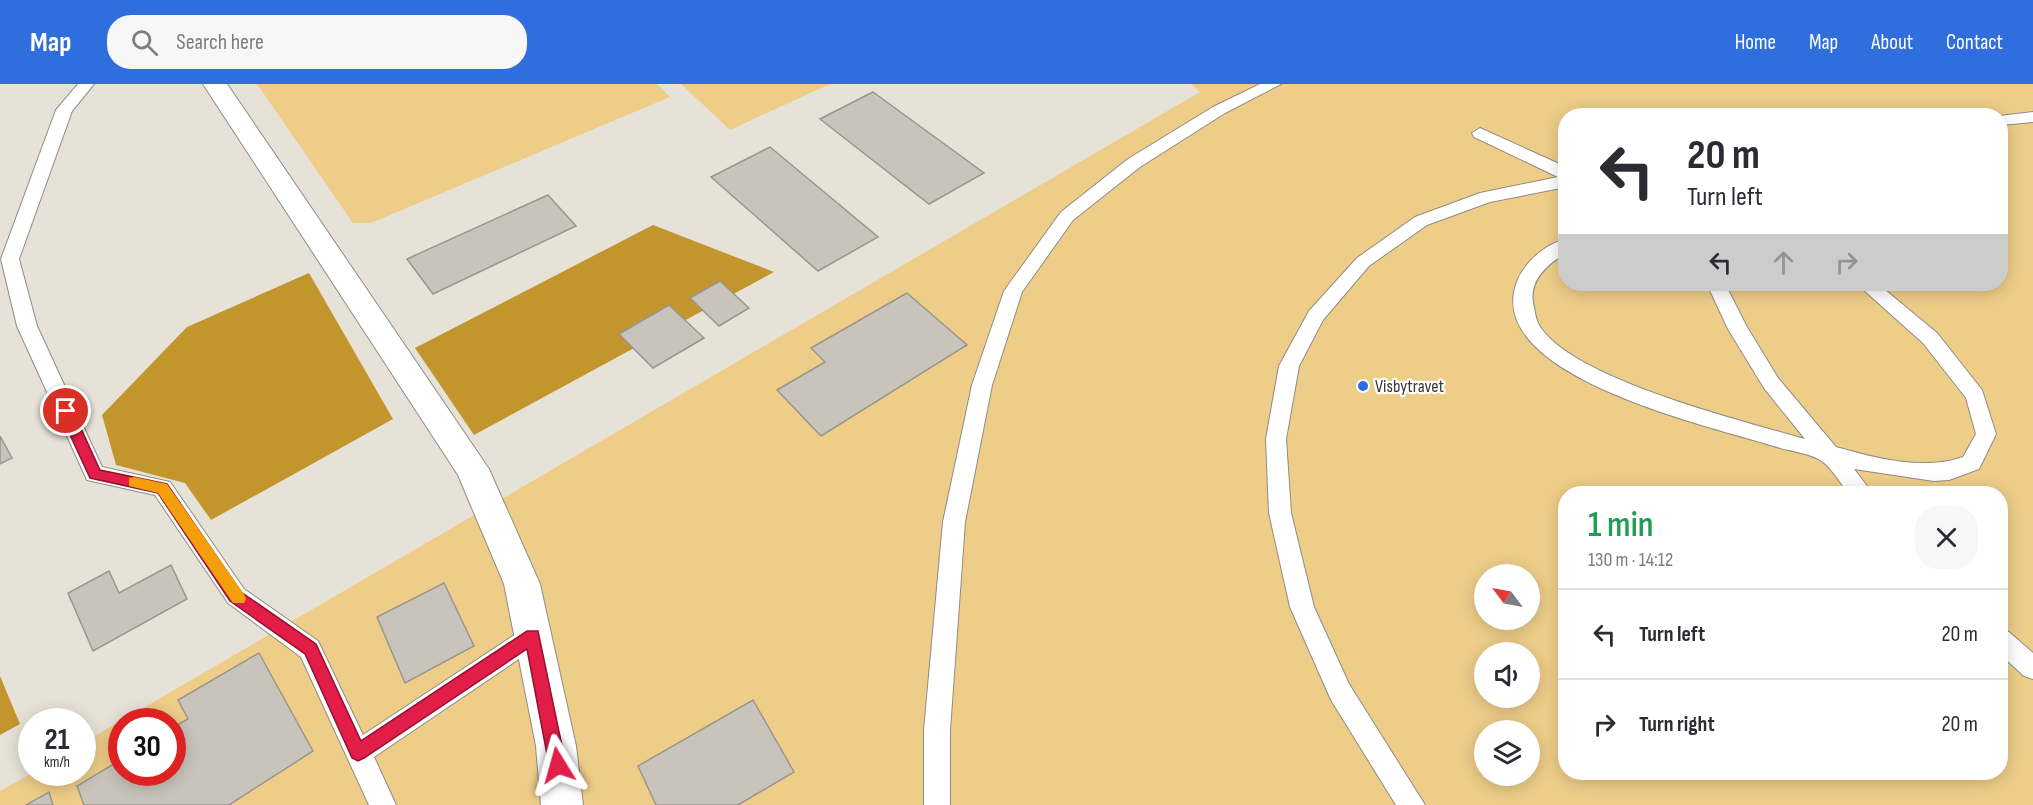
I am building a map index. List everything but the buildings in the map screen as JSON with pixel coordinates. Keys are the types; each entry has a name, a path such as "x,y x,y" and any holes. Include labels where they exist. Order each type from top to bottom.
{"street":[{"path":"215,84 471,469 522,584 556,746 562,805"}],"lane":[{"path":"86,84 64,110 10,260 27,326 95,474 162,488 236,596 310,649 383,805"},
{"path":"937,805 937,730 954,522 982,385 1013,291 1067,216 1134,163 1220,110 1273,84"},
{"path":"2008,119 2033,117"},
{"path":"1480,133 1558,170"},
{"path":"1412,805 1398,787 1340,692 1302,607 1280,513 1277,460 1276,439 1289,366 1316,316 1363,262 1421,221 1486,197 1558,183"},
{"path":"1558,249 1541,259 1523,284 1522,314 1543,346 1576,370 1652,399 1832,455 1884,468 1942,472 1971,463 1986,434 1975,395 1930,338 1874,291"},
{"path":"1719,291 1738,329 1771,383 1856,486"},
{"path":"358,753 533,636"},
{"path":"2008,646 2033,668"}],"shaded area":[{"path":"257,84 657,84 670,97 371,223 353,223"},
{"path":"681,84 830,84 730,130"},
{"name":"Visbytravet","path":"1191,84 2033,84 2033,805 0,805 0,791 18,781 18,786 96,786 96,735 108,728 108,786 186,786 186,708 143,708 1200,92"},
{"path":"653,225 774,272 474,435 415,348"},
{"path":"309,273 393,419 211,520 185,483 116,465 102,415 187,327"},
{"path":"0,676 18,719 18,725 0,735"}],"slow traffic":[{"path":"134,482 162,488 239,599"}],"place":[{"name":"Visbytravet","path":"1363,386"}],"route":[{"path":"66,411 95,474 162,488 236,596 310,649 358,753 533,636 558,765"}]}
